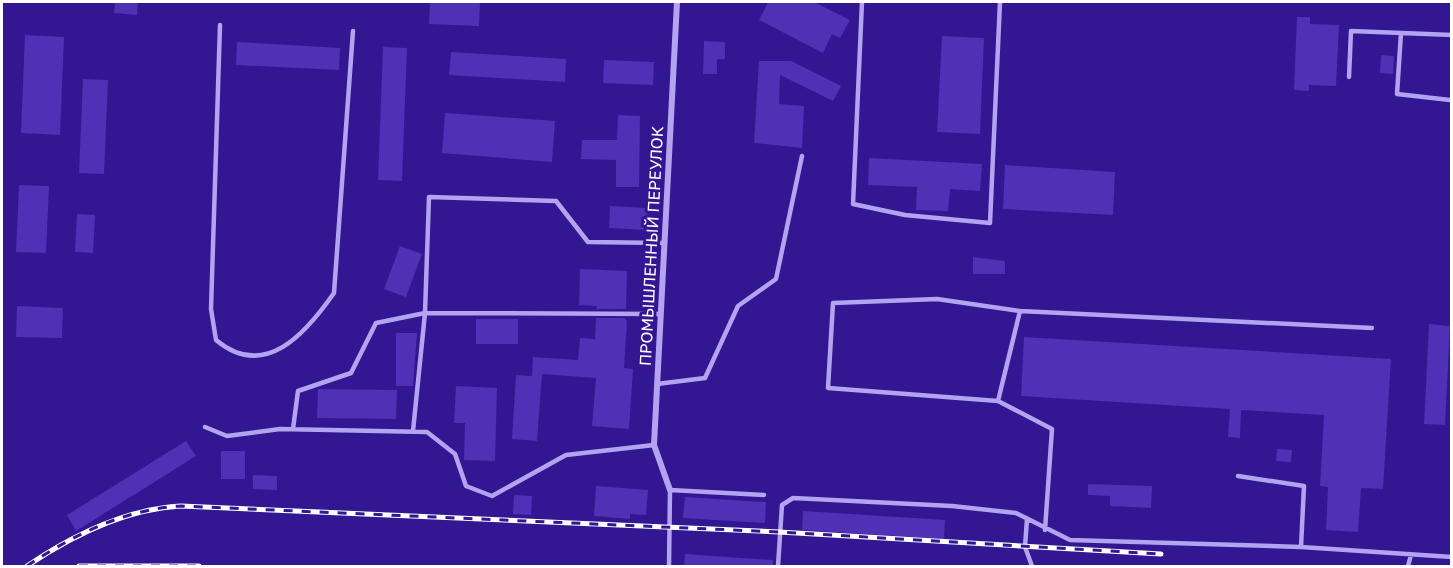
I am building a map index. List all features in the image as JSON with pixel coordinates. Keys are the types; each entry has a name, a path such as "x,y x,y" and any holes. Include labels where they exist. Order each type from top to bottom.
{"street":[{"name":"ПРОМЫШЛЕННЫЙ ПЕРЕУЛОК","path":"670,490 654,445 677,2"}],"lane":[{"path":"862,2 853,204 905,216 990,222 1000,2"},
{"path":"220,25 211,309 216,340 230,351 256,357 269,354 295,339 318,316 334,293 353,31"},
{"path":"1349,77 1351,31 1452,35"},
{"path":"1401,33 1397,93 1450,100"},
{"path":"657,384 705,378 738,306 776,279 802,156"},
{"path":"413,431 425,313 429,197 556,201 588,242 665,243"},
{"path":"1045,530 1052,429 998,401 828,388 833,303 937,299 1020,311 1372,328"},
{"path":"998,401 1020,311"},
{"path":"293,429 298,391 351,373 376,323 425,313 661,314"},
{"path":"205,427 227,436 293,429 427,432 455,454 466,486 492,496 566,455 654,445"},
{"path":"1238,476 1304,486 1301,547"},
{"path":"669,567 670,490 764,495"},
{"path":"778,567 782,505 793,498 952,506 1016,513 1045,530 1070,540 1301,547 1452,557"},
{"path":"1027,519 1025,547 1032,567"},
{"path":"1408,567 1411,555"}],"building":[{"path":"115,2 138,2 137,15 114,13"},
{"path":"430,2 480,2 479,26 429,24"},
{"path":"768,2 814,2 850,20 840,38 832,34 823,53 759,20"},
{"path":"1297,17 1310,17 1310,24 1339,25 1336,86 1309,85 1309,91 1294,90"},
{"path":"25,35 64,37 60,135 21,133"},
{"path":"942,36 984,38 980,134 937,132"},
{"path":"704,41 725,42 725,59 717,59 717,74 703,74"},
{"path":"237,42 340,48 339,70 236,65"},
{"path":"383,47 407,48 402,181 378,180"},
{"path":"451,52 566,59 565,82 449,75"},
{"path":"1381,55 1394,56 1393,74 1380,73"},
{"path":"604,60 654,62 653,85 603,83"},
{"path":"759,61 791,61 841,86 833,101 780,75 779,104 804,106 802,148 754,143"},
{"path":"83,79 108,80 104,174 79,173"},
{"path":"445,113 555,121 552,162 442,153"},
{"path":"618,115 640,116 639,187 616,187 616,160 581,159 582,140 617,140"},
{"path":"869,158 982,164 980,191 950,189 948,211 916,210 917,187 868,185"},
{"path":"1005,165 1115,172 1113,215 1003,209"},
{"path":"19,185 49,186 46,253 16,252"},
{"path":"610,206 648,208 647,230 609,228"},
{"path":"77,214 95,215 93,253 75,252"},
{"path":"400,246 422,254 406,297 384,289"},
{"path":"973,257 1005,261 1005,274 973,274"},
{"path":"580,269 627,271 626,309 596,309 597,306 579,305"},
{"path":"17,306 63,308 62,338 16,337"},
{"path":"596,318 625,318 627,321 624,368 633,369 629,429 592,426 596,378 542,374 537,441 512,439 516,375 532,376 533,357 578,360 580,338 595,339"},
{"path":"476,319 518,319 518,344 476,344"},
{"path":"1429,324 1450,326 1445,425 1424,424"},
{"path":"396,333 417,333 413,386 396,386"},
{"path":"1024,337 1391,359 1383,489 1361,488 1358,532 1326,530 1328,487 1320,486 1324,415 1241,410 1240,438 1228,437 1230,409 1021,396"},
{"path":"456,386 497,388 495,461 464,460 465,423 454,423"},
{"path":"318,389 397,390 396,419 317,418"},
{"path":"186,441 196,456 76,531 67,515"},
{"path":"1277,449 1292,450 1291,462 1276,461"},
{"path":"221,451 245,451 245,479 221,479"},
{"path":"253,475 277,476 277,490 253,489"},
{"path":"1088,484 1152,486 1151,508 1110,506 1110,496 1088,495"},
{"path":"596,486 648,490 646,515 630,514 630,519 594,516"},
{"path":"514,495 532,496 531,515 513,514"},
{"path":"685,497 766,502 765,523 683,518"},
{"path":"803,511 945,520 944,539 802,530"},
{"path":"685,554 773,560 773,567 684,567"}],"railway":[{"path":"27,566 81,534 120,518 160,508 181,506 779,532 1161,554"},
{"path":"79,566 199,566"}]}
